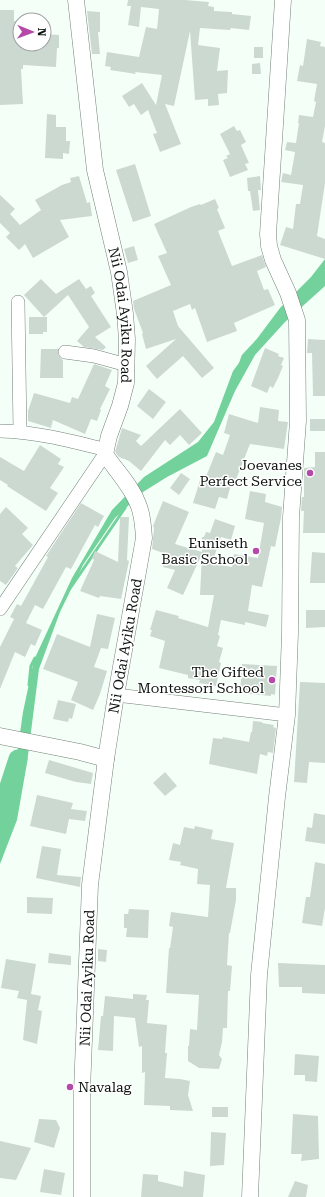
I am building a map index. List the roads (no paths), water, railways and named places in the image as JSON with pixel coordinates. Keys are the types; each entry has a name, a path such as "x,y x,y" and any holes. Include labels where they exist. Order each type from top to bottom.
{"street":[{"name":"Nii Odai Ayiku Road","path":"76,0 95,170 118,272 125,314 127,339 126,383 120,406 109,436 106,452 139,504 143,520 144,538 106,759 90,885 82,1091 82,1197"},
{"path":"250,1197 259,975 277,797 287,716 290,633 291,517 298,421 298,320 273,260 269,246 268,234 283,0"},
{"path":"18,302 20,432"},
{"path":"65,352 94,356 127,365"},
{"path":"0,431 20,432 54,437 106,452 0,608"},
{"path":"116,695 287,716"},
{"path":"7,737 106,759"}],"waterway":[{"path":"240,365 243,356 257,341"},
{"path":"71,587 125,508"},
{"path":"29,685 31,666 35,658"},
{"path":"0,814 18,759"}],"place":[{"name":"Joevanes Perfect Service","path":"310,473"},
{"name":"Euniseth Basic School","path":"256,551"},
{"name":"The Gifted Montessori School","path":"272,680"},
{"name":"Navalag","path":"70,1087"}]}
